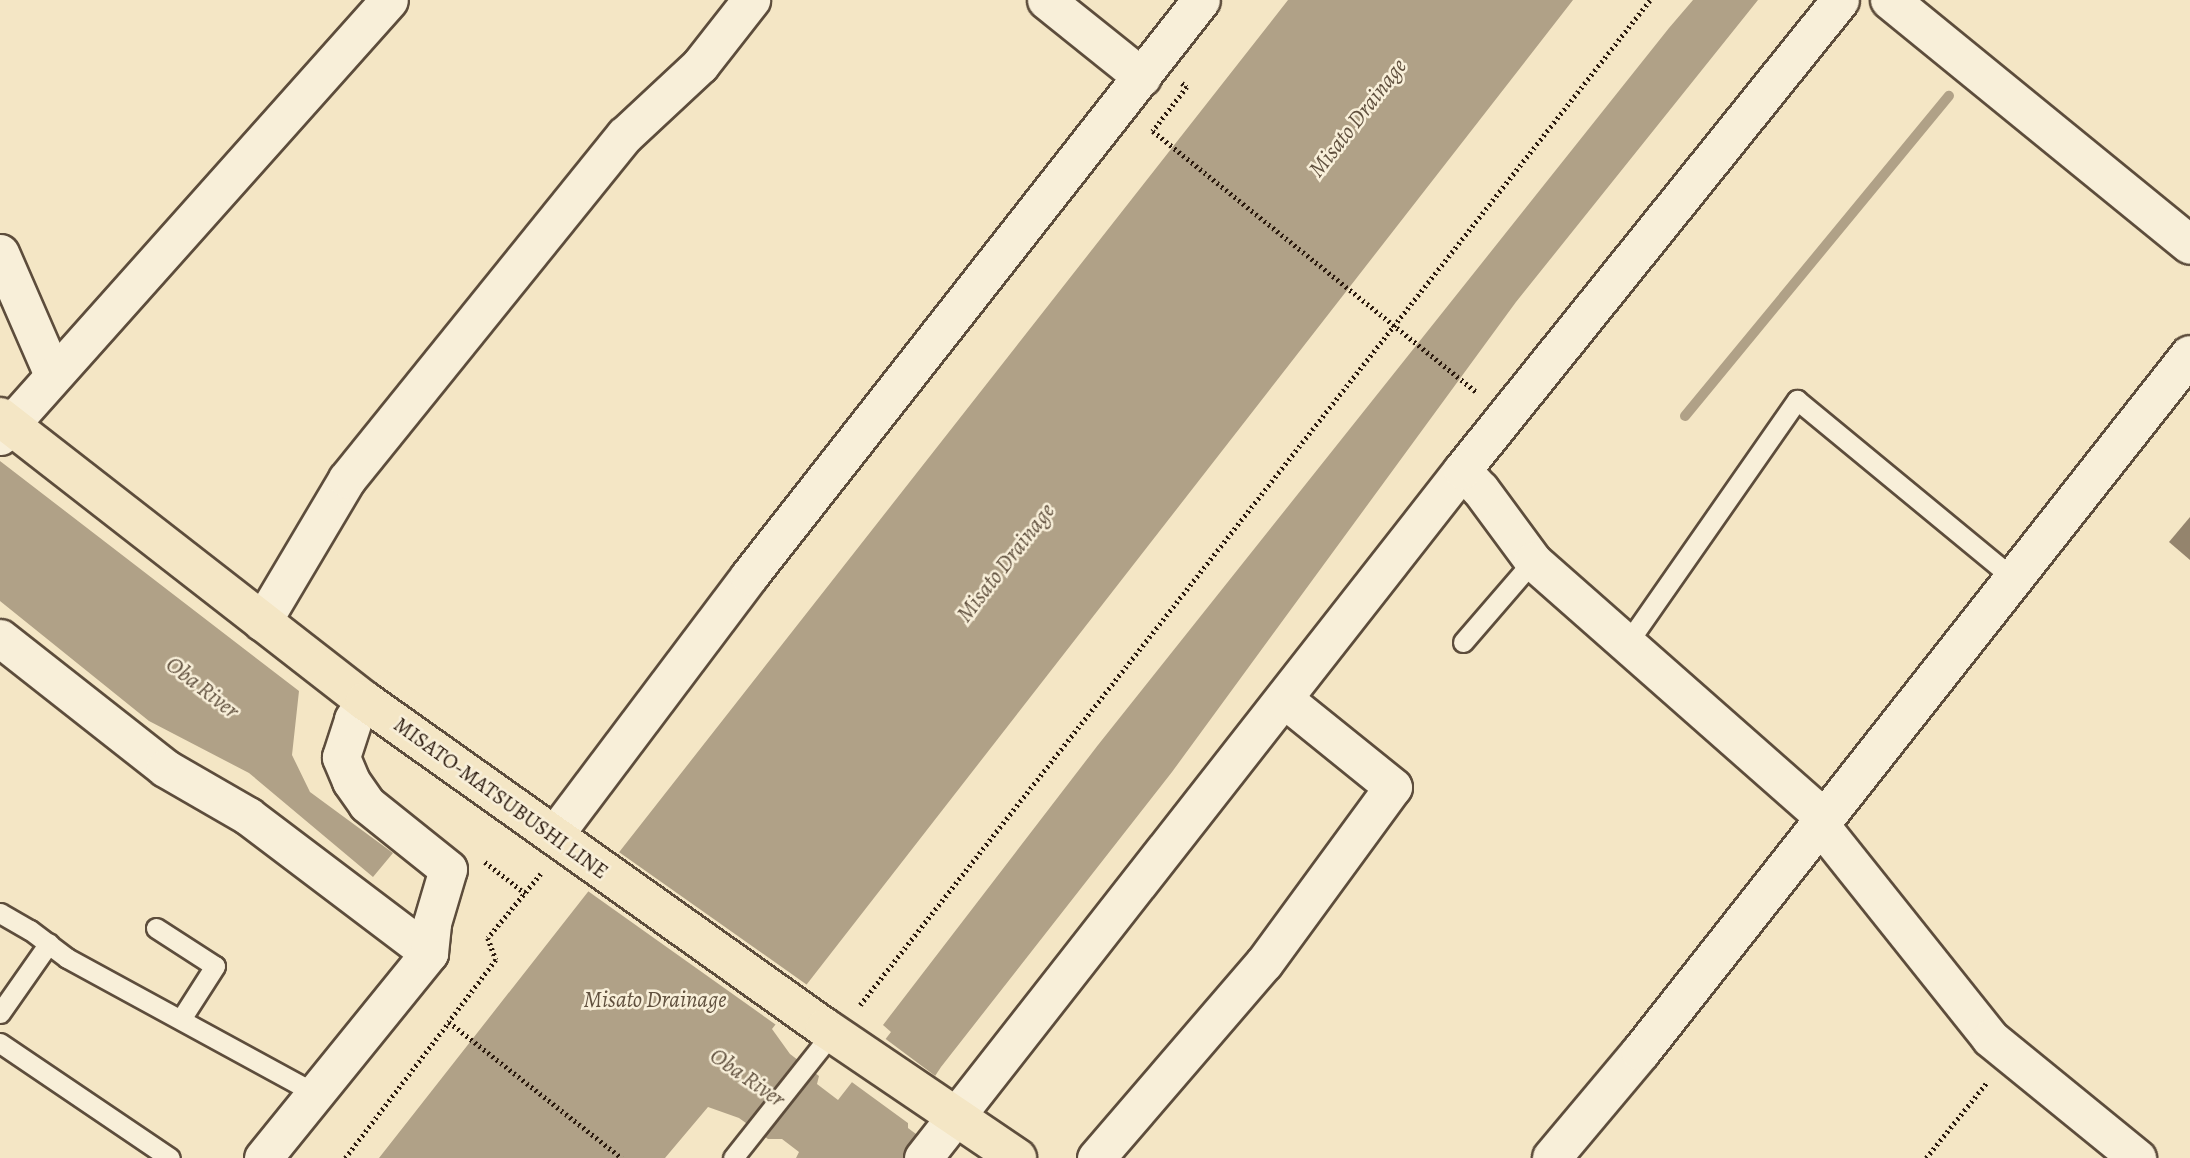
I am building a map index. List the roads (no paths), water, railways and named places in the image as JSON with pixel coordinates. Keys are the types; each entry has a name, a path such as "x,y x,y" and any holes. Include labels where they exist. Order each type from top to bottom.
{"main road":[{"name":"MISATO-MATSUBUSHI LINE","path":"3,426 365,701 569,846 833,1043 937,1129 1017,1158"}],"street":[{"path":"3,426 53,375 389,0"},
{"path":"262,622 347,479 625,135 700,65 751,0"},
{"path":"1046,0 1142,77"},
{"path":"569,846 749,576 1201,0"},
{"path":"937,1129 1285,700 1462,470 1840,0"},
{"path":"1890,0 2190,245"},
{"path":"0,253 53,375"},
{"path":"1552,1158 1641,1052 1823,823 2190,355"},
{"path":"1462,470 1480,489 1533,561 1823,823 1990,1038 2137,1158"},
{"path":"0,638 165,768 248,816 429,953"},
{"path":"1096,1158 1265,962 1393,787 1285,700"},
{"path":"263,1158 429,953 432,923 448,869 367,804 351,781 341,757 353,719 365,701"}],"lane":[{"path":"1626,645 1797,400 2014,579"},
{"path":"1463,642 1533,561"},
{"path":"0,913 49,943 67,958 315,1093"},
{"path":"156,928 207,958 215,966 181,1019"},
{"path":"0,1013 49,943"},
{"path":"733,1158 833,1043"},
{"path":"0,1044 170,1158"}],"water":[{"name":"Misato Drainage","path":"1288,0 1573,0 772,1029 790,1054 819,1076 817,1084 838,1100 891,1032 883,1025 1098,745 1669,28 1693,0 1758,0 1516,302 1172,772 941,1067 908,1117 908,1128 948,1158 796,1158 799,1152 782,1139 768,1139 739,1118 708,1107 665,1158 379,1158"},
{"name":"Oba River","path":"0,461 299,691 292,755 310,792 393,853 373,877 249,773 149,721 0,601"}],"waterway":[{"path":"1685,416 1949,96"}]}
